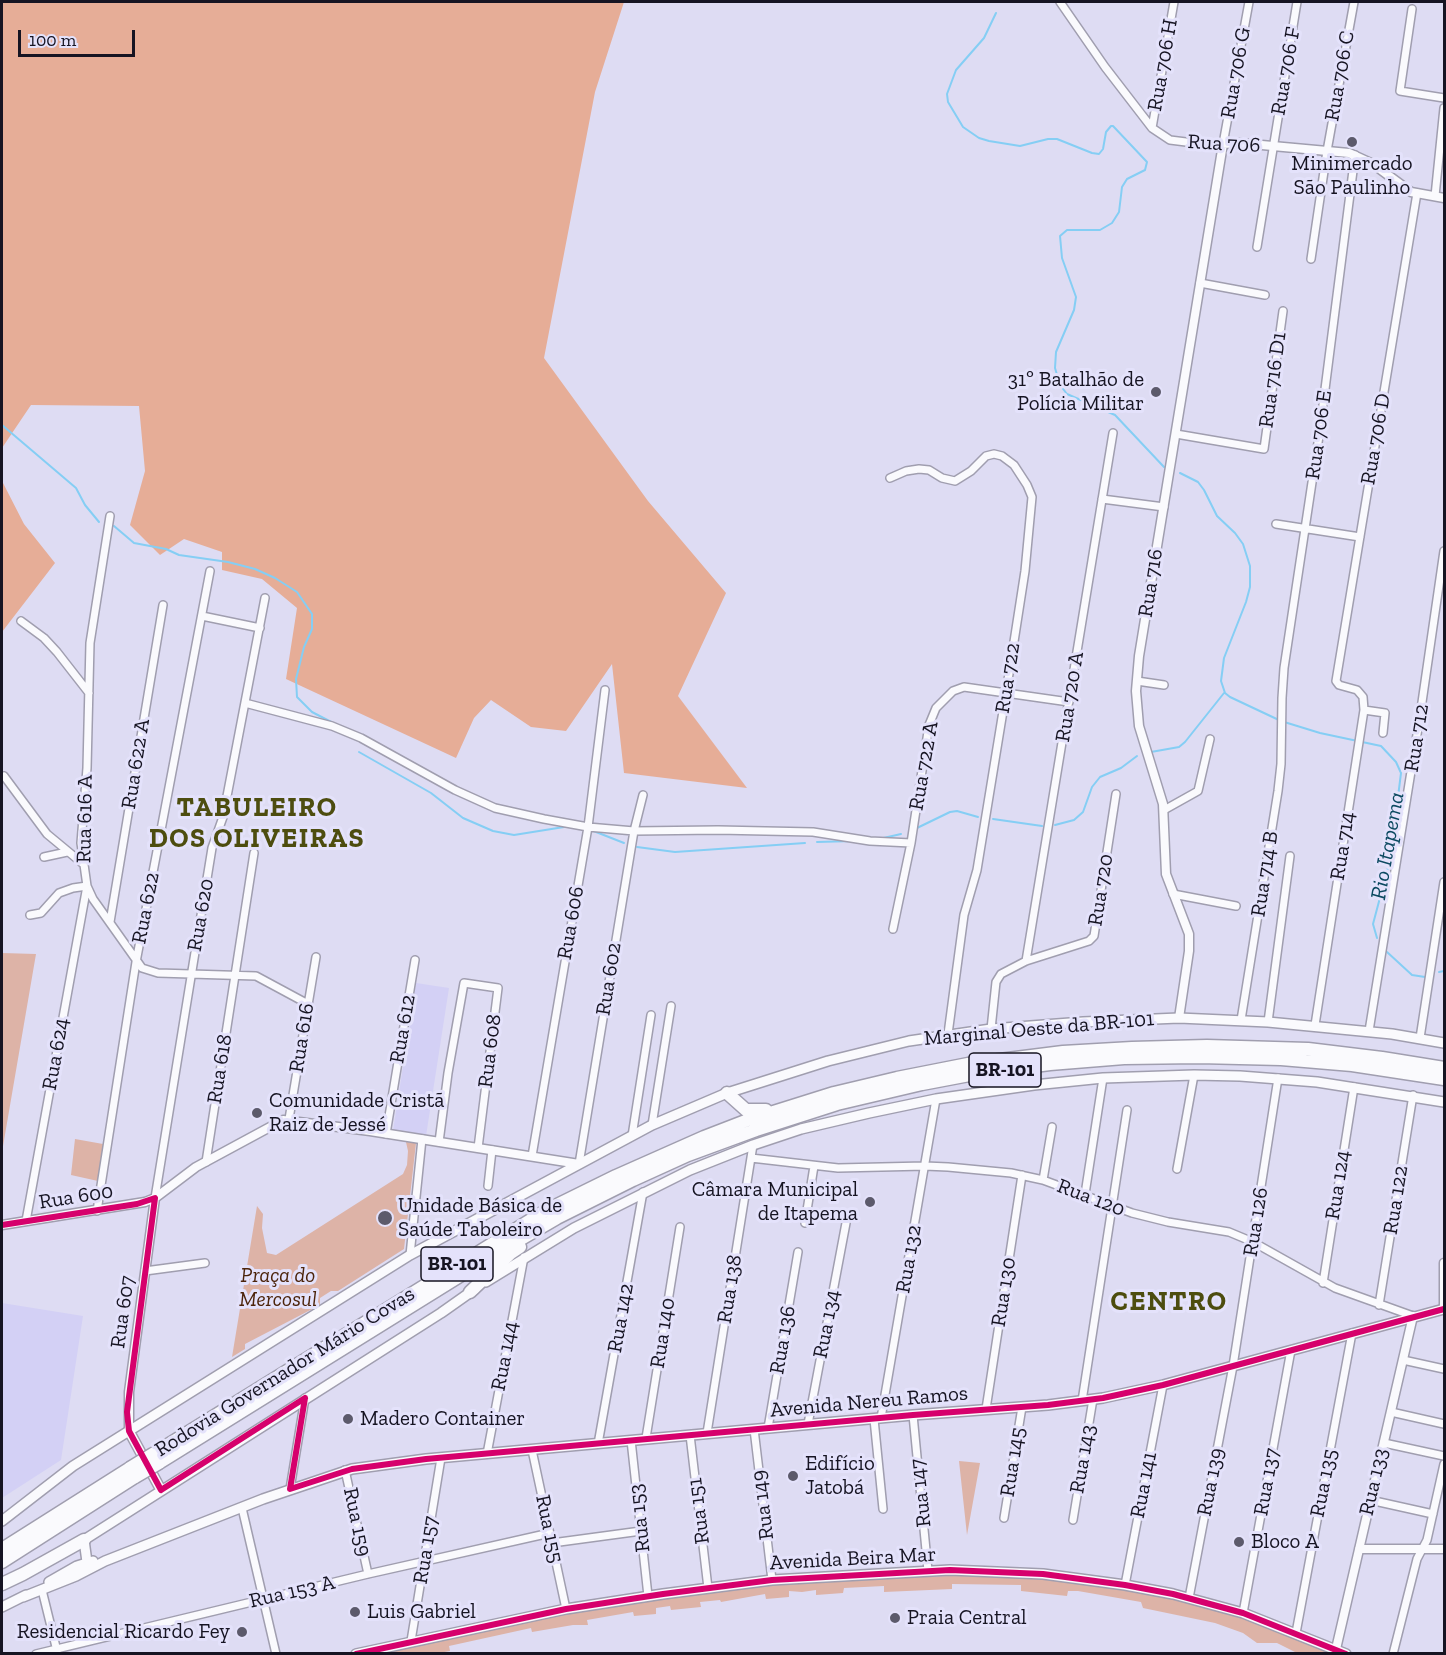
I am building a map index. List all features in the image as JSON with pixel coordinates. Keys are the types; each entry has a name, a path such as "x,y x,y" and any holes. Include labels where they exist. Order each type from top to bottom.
{"highway":[{"name":"Rodovia Governador Mário Covas","path":"156,1459 545,1211 657,1157 779,1110 855,1088 927,1071 1025,1056 1092,1050 1207,1046 1274,1048 1382,1058 1444,1068"},
{"name":"Rodovia Governador Mário Covas","path":"2,1549 133,1473 497,1253 586,1203 688,1155 826,1107 922,1084 1009,1069 1124,1058 1218,1057 1324,1063 1444,1079"},
{"path":"727,1093 746,1110 779,1110"},
{"path":"470,1292 511,1253 552,1229 586,1203"},
{"name":"Rodovia Governador Mário Covas","path":"2,1562 133,1473"},
{"path":"2,1584 84,1540"}],"main road":[{"name":"Marginal Oeste da BR-101","path":"2,1521 73,1466 410,1255 652,1125 727,1093 872,1049 948,1034 1099,1021 1179,1018 1241,1020 1370,1031 1444,1043"},
{"path":"76,1576 87,1562 84,1540 441,1313 524,1257 643,1192 753,1144 832,1121 936,1099 1103,1078 1194,1075 1278,1078 1413,1095 1444,1102"},
{"name":"Avenida Nereu Ramos","path":"23,1597 76,1576 105,1561 345,1470 646,1438 1082,1401 1163,1385 1444,1309"},
{"path":"129,1431 161,1490"},
{"name":"Avenida Nereu Ramos","path":"2,1607 87,1562 105,1561"},
{"name":"Avenida Beira Mar","path":"356,1653 566,1609 648,1596 772,1580 969,1570 1043,1574 1125,1585 1189,1598 1243,1613 1346,1653"}],"street":[{"name":"Rua 706","path":"1060,2 1105,67 1152,128 1164,138 1175,142 1240,143 1355,155 1373,164 1406,189 1444,198"},
{"name":"Rua 706 H","path":"1152,128 1174,2"},
{"name":"Rua 706 G","path":"1223,144 1249,2"},
{"name":"Rua 706 F","path":"1257,247 1298,2"},
{"name":"Rua 706 C","path":"1311,259 1327,151 1354,2"},
{"path":"1412,9 1400,91 1444,98"},
{"path":"1435,196 1444,108"},
{"name":"Rua 716","path":"1179,1018 1190,944 1187,928 1165,867 1164,810 1139,726 1136,698 1164,507 1223,144"},
{"name":"Rua 706 E","path":"1282,715 1285,661 1340,282 1355,155"},
{"name":"Rua 706 D","path":"1364,710 1362,697 1357,690 1337,684 1417,193"},
{"path":"1200,283 1265,295"},
{"name":"Rua 716 D1","path":"1176,434 1264,449 1283,310"},
{"name":"Rua 720 A","path":"1026,961 1113,434"},
{"name":"Rua 722","path":"890,478 906,471 920,469 929,470 942,478 955,481 971,471 986,456 994,453 1014,465 1027,484 1032,497 1032,512 1006,693 979,862 962,926 948,1034"},
{"path":"1102,499 1164,507"},
{"name":"Rua 616 A","path":"110,516 90,643 90,693 81,843 82,863 87,886 136,962"},
{"path":"1276,525 1360,537"},
{"name":"Rua 712","path":"1370,1031 1444,551"},
{"name":"Rua 622","path":"97,1210 136,962 210,571"},
{"name":"Rua 620","path":"155,1198 212,848 223,816 265,598"},
{"name":"Rua 622 A","path":"110,922 163,605"},
{"path":"202,616 260,628"},
{"path":"21,621 51,645 90,693"},
{"path":"1137,681 1164,685"},
{"name":"Rua 722 A","path":"893,929 911,843 932,713 952,691 960,687 1069,702"},
{"name":"Rua 606","path":"532,1156 588,827 605,690"},
{"path":"245,703 332,726 361,738 455,790 495,808 588,827 634,831 813,832 870,841 911,843"},
{"path":"1364,710 1385,713 1383,733"},
{"name":"Rua 714","path":"1316,1025 1364,710"},
{"name":"Rua 714 B","path":"1241,1020 1278,791 1282,715"},
{"path":"1164,810 1198,791 1210,739"},
{"path":"4,776 35,820 67,852 82,863"},
{"name":"Rua 720","path":"991,1029 998,977 1003,971 1026,961 1089,941 1094,936 1116,794"},
{"name":"Rua 602","path":"579,1164 634,831 643,795"},
{"path":"44,857 67,852"},
{"name":"Rua 618","path":"206,1162 254,853"},
{"path":"1268,1022 1290,855"},
{"path":"1420,1038 1444,882"},
{"path":"30,915 41,912 59,893 67,889 87,886"},
{"name":"Rua 624","path":"26,1221 87,886"},
{"path":"1173,894 1236,906"},
{"name":"Rua 616","path":"289,1119 316,957"},
{"name":"Rua 612","path":"386,1134 415,960"},
{"path":"136,962 142,968 158,973 261,978 308,1004"},
{"name":"Rua 608","path":"439,1142 448,1073 464,983 498,988 478,1148"},
{"path":"652,1125 671,1006"},
{"path":"632,1136 651,1015"},
{"path":"1177,1169 1194,1075"},
{"path":"1085,1194 1103,1078"},
{"name":"Rua 126","path":"1233,1366 1278,1078"},
{"name":"Rua 124","path":"1323,1283 1354,1087"},
{"name":"Rua 122","path":"1379,1305 1413,1095"},
{"name":"Rua 132","path":"883,1509 878,1418 936,1099"},
{"path":"1082,1401 1127,1110"},
{"path":"289,1119 579,1164"},
{"name":"Rua 600","path":"2,1225 145,1202 155,1198 188,1172 271,1126 289,1119"},
{"path":"1043,1180 1052,1127"},
{"path":"410,1255 422,1139"},
{"name":"Rua 138","path":"707,1433 753,1144"},
{"path":"488,1186 492,1150"},
{"name":"Rua 120","path":"751,1158 838,1168 925,1166 1022,1175 1043,1180 1149,1218 1220,1229 1253,1242 1323,1283 1413,1316"},
{"path":"805,1223 814,1166"},
{"name":"Rua 130","path":"986,1409 1022,1175"},
{"name":"Rua 142","path":"598,1443 643,1192"},
{"name":"Rua 607","path":"129,1431 127,1412 129,1392 155,1198"},
{"name":"Rua 134","path":"808,1424 846,1223"},
{"name":"Rua 140","path":"646,1438 680,1227"},
{"name":"Rua 136","path":"768,1428 798,1252"},
{"name":"Rua 144","path":"487,1454 524,1257"},
{"path":"145,1271 206,1263"},
{"path":"1444,1263 1444,1309"},
{"name":"Rua 133","path":"1336,1649 1413,1316"},
{"name":"Rua 135","path":"1296,1633 1352,1333"},
{"name":"Rua 137","path":"1243,1613 1291,1350"},
{"path":"1403,1360 1444,1369"},
{"name":"Rua 139","path":"1189,1598 1233,1366"},
{"name":"Rua 141","path":"1125,1585 1163,1385"},
{"path":"290,1489 305,1398"},
{"name":"Rua 143","path":"1073,1520 1093,1399"},
{"name":"Rua 145","path":"1004,1518 1022,1407"},
{"path":"1391,1412 1444,1424"},
{"name":"Rua 147","path":"913,1415 928,1571"},
{"name":"Rua 149","path":"754,1429 772,1580"},
{"name":"Rua 151","path":"690,1435 708,1588"},
{"name":"Rua 153","path":"631,1440 648,1596"},
{"path":"1384,1443 1444,1456"},
{"name":"Rua 155","path":"532,1450 566,1609"},
{"name":"Rua 157","path":"411,1641 441,1458"},
{"path":"1393,1653 1418,1559 1427,1540 1444,1464"},
{"name":"Rua 159","path":"345,1470 368,1574"},
{"path":"1370,1500 1433,1514"},
{"path":"242,1508 276,1653"},
{"path":"552,1543 641,1531"},
{"name":"Rua 153 A","path":"36,1653 57,1651 263,1599 550,1533"},
{"path":"1359,1549 1444,1549"},
{"path":"42,1590 57,1651"}],"shaded area":[{"path":"2,2 624,2 595,92 544,358 648,501 726,593 678,696 747,788 624,773 612,664 566,731 531,727 491,700 474,718 456,758 286,679 297,608 262,579 222,570 222,552 184,539 160,555 130,525 145,471 139,406 31,405 2,448"},
{"path":"2,481 24,524 55,563 2,632"},
{"path":"416,983 449,988 426,1136 393,1131"},
{"path":"2,1303 83,1316 61,1460 2,1498"}],"green space":[{"path":"2,953 36,954 2,1152"},
{"path":"75,1139 103,1144 98,1181 71,1175"},
{"name":"Praça do Mercosul","path":"406,1142 416,1143 404,1249 338,1291 331,1291 320,1298 320,1305 245,1344 245,1349 232,1357 257,1206 263,1214 262,1228 267,1253 276,1255 403,1174 407,1165"},
{"path":"959,1461 980,1463 967,1535"},
{"path":"975,1575 1041,1578 1116,1587 1182,1600 1239,1616 1333,1653 1297,1653 1277,1643 1257,1643 1243,1633 1215,1623 1143,1608 1141,1602 1078,1591 1068,1591 1067,1596 1021,1591 1021,1585 952,1584 952,1589 884,1592 884,1586 844,1588 843,1593 816,1595 816,1590 789,1591 789,1597 766,1599 765,1594 721,1602 720,1600 700,1602 701,1607 671,1610 670,1606 656,1608 656,1614 634,1616 633,1612 587,1620 588,1625 573,1625 532,1632 531,1628 449,1646 450,1651 439,1653 376,1654 554,1616 689,1595 801,1581"}],"waterway":[{"name":"Rio Itapema","path":"996,13 984,38 956,70 947,94 948,102 963,127 979,138 989,141 1020,146 1057,139 1099,154 1103,149 1106,132 1113,126 1147,162 1145,170 1127,179 1122,187 1119,212 1112,223 1100,230 1067,230 1060,236 1062,258 1076,297 1074,310 1056,352 1055,368 1060,385 1067,394 1115,415 1164,467"},
{"path":"2,425 76,488 85,505 99,522"},
{"name":"Rio Itapema","path":"1180,473 1198,482 1217,516 1243,544 1250,566 1250,587 1246,602 1224,658 1221,681 1225,693 1281,721 1320,733 1381,746 1396,762 1401,773 1390,860 1373,924 1377,938"},
{"path":"114,526 134,543 166,549 179,555 228,562 255,569 297,592 312,614 312,629 304,647 296,679 297,697 312,712 337,725"},
{"path":"1151,752 1179,747 1224,693"},
{"path":"359,752 431,793 463,818 493,831 514,835 564,827"},
{"path":"1055,825 1074,820 1083,812 1092,787 1100,777 1121,768 1137,756"},
{"path":"917,828 950,812 957,811 978,817"},
{"path":"993,819 1042,826"},
{"path":"591,830 624,843"},
{"path":"879,839 901,834"},
{"path":"817,842 853,841"},
{"path":"637,847 675,852 805,843"},
{"name":"Rio Itapema","path":"1387,952 1412,975 1425,977"},
{"name":"Rio Itapema","path":"1439,972 1444,971"}],"cycle path":[{"path":"2,1225 137,1204 155,1198 127,1412 129,1431 161,1490 305,1398"},
{"path":"305,1398 290,1489 352,1469 426,1459 1048,1405 1103,1398 1163,1385 1444,1309"},
{"path":"356,1654 566,1609 663,1594 772,1580 950,1570 1043,1574 1173,1594 1243,1613 1346,1654"}],"place":[{"name":"Minimercado São Paulinho","path":"1352,142"},
{"name":"31º Batalhão de Polícia Militar","path":"1156,392"},
{"name":"Comunidade Cristã Raiz de Jessé","path":"257,1113"},
{"name":"Câmara Municipal de Itapema","path":"870,1202"},
{"name":"Unidade Básica de Saúde Taboleiro","path":"385,1218"},
{"name":"Madero Container","path":"348,1419"},
{"name":"Edifício Jatobá","path":"793,1476"},
{"name":"Bloco A","path":"1239,1542"},
{"name":"Luis Gabriel","path":"355,1612"},
{"name":"Praia Central","path":"895,1618"},
{"name":"Residencial Ricardo Fey","path":"242,1632"}],"district":[{"name":"TABULEIRO DOS OLIVEIRAS","path":"257,824"},
{"name":"CENTRO","path":"1169,1302"}]}
